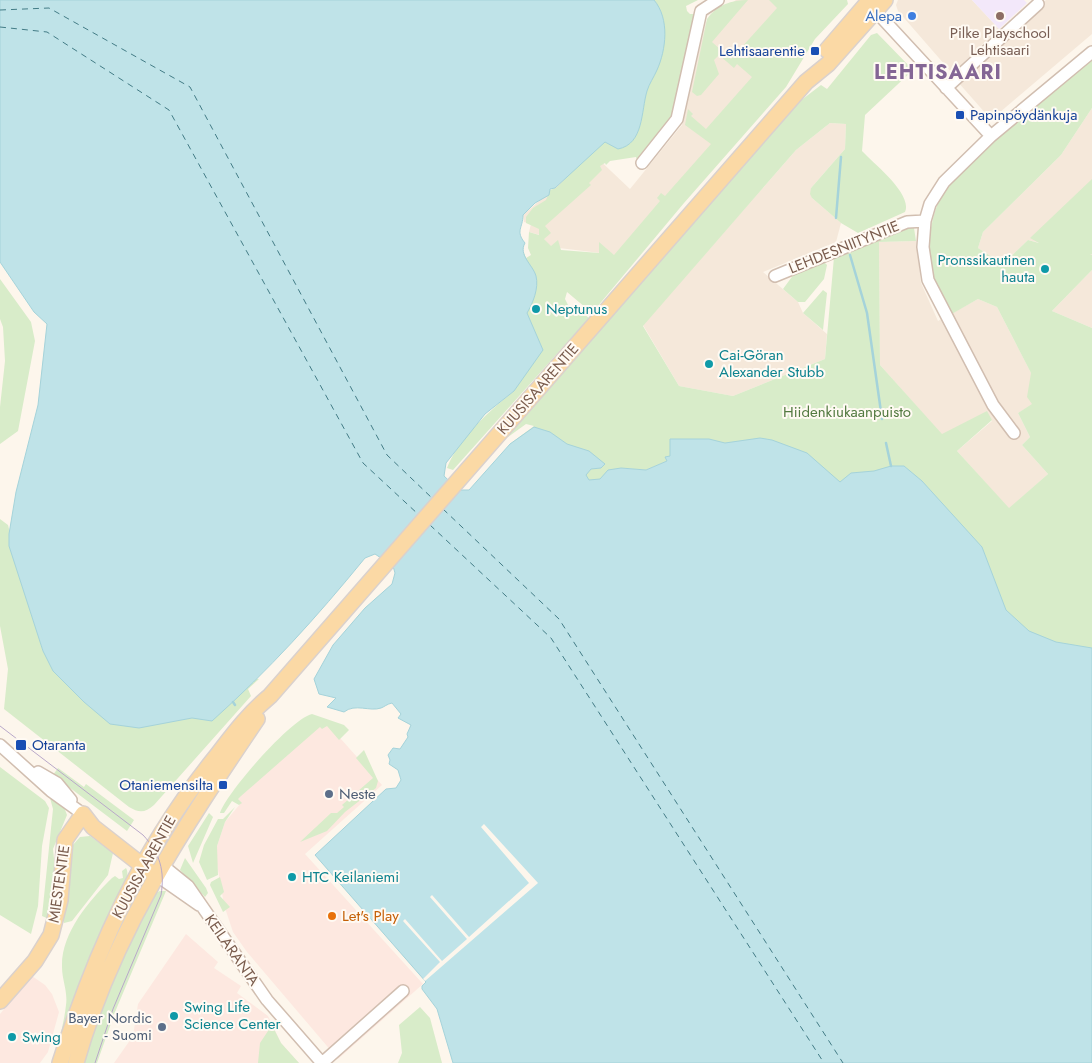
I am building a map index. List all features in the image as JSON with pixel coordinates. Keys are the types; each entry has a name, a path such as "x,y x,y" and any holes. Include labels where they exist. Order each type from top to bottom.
{"main road":[{"name":"KUUSISAARENTIE","path":"60,1063 92,969 118,909 144,860 189,791 254,710 270,696 806,82 828,64 873,3"},
{"name":"KUUSISAARENTIE","path":"76,1063 90,1018 115,955 159,870 259,717 270,696"},
{"path":"86,816 97,822 159,870"},
{"name":"MIESTENTIE","path":"2,996 35,961 51,935 60,900 65,840 68,832 86,816"}],"street":[{"path":"642,163 677,119 701,10 718,0"},
{"path":"873,3 946,88 991,136"},
{"path":"946,88 1038,4"},
{"path":"1014,433 993,405 928,280 923,247 925,221 930,204 944,182 991,136 1092,52"},
{"name":"LEHDESNIITYNTIE","path":"775,276 907,222 925,221"},
{"path":"1,747 51,791 86,816"},
{"name":"KEILARANTA","path":"159,870 200,906 267,1000 322,1063"},
{"path":"322,1063 403,991"}],"shaded area":[{"path":"736,0 783,0 741,119 615,264 600,253 551,247 540,235 529,232 531,224 524,222 523,215 593,154 630,189 682,125 706,22"},
{"path":"898,0 972,0 999,29 952,73 898,11 896,5"},
{"name":"Pilke Playschool Lehtisaari","path":"972,0 1024,0 1027,3 999,29"},
{"path":"1046,0 1092,0 1092,34 999,113 992,116 987,115 957,81"},
{"path":"1092,108 1092,255 1028,240 1003,264 978,248 983,232 1061,155"},
{"path":"830,123 846,124 845,149 811,188 812,198 841,223 836,242 763,272 798,302 803,313 827,334 825,359 733,396 679,386 643,325 796,150"},
{"path":"916,241 921,283 938,321 978,299 997,307 1044,398 1018,413 1030,437 1022,445 1048,474 1009,509 957,451 992,421 987,412 942,435 880,365 879,242"},
{"path":"1092,270 1092,328 1052,311"},
{"path":"324,720 382,785 305,854 423,984 338,1059 247,952 233,932 224,905 216,858 217,846 225,822 241,803 236,797"},
{"path":"186,934 218,962 214,968 241,986 237,993 268,1016 281,1043 299,1063 114,1063 133,1036 138,1004"},
{"path":"32,976 45,985 52,994 59,1012 48,1052 40,1063 0,1063 0,1014"}],"green space":[{"path":"603,0 698,0 686,6 690,14 696,14 673,115 638,163 636,157 610,161 606,165 605,163 600,166 602,170 589,183 591,185 545,226 551,233 544,239 551,246 558,240 561,250 599,253 599,242 614,255 660,201 657,198 661,193 665,196 711,144 685,125 688,109 693,114 691,116 706,129 752,77 737,64 734,68 719,55 714,60 719,74 701,95 697,96 692,92 707,19 711,14 725,4 748,0 712,42 731,59 777,8 769,0 847,0 848,4 815,39 786,87 684,203 592,313 567,292 565,299 569,307 576,308 589,318 453,470 447,468 459,446 485,416 514,391 520,358 524,253 526,258 531,255 528,248 529,232 539,235 539,229 526,223 526,217 533,208 546,200 550,190 556,188 569,175"},
{"name":"Hiidenkiukaanpuisto","path":"877,33 913,70 865,115 862,151 898,188 906,205 905,212 858,233 841,223 812,198 810,194 811,188 845,149 846,124 830,123 796,150 643,326 679,386 733,396 825,359 834,257 905,228 914,228 916,241 879,242 880,365 942,434 987,411 992,420 957,451 1009,508 1048,474 1022,445 1030,437 1018,413 1032,404 1027,397 1031,373 997,307 978,299 950,315 932,277 929,250 933,218 945,188 1027,111 1092,57 1092,108 1061,155 983,232 978,248 1003,264 1028,240 1039,243 1030,238 1092,179 1092,254 1090,254 1092,255 1092,270 1052,311 1092,328 1092,661 1053,651 833,497 670,439 670,456 667,461 646,470 621,468 600,480 589,480 511,448 510,444 534,426 526,424 508,437 504,435 795,105 821,85 827,89 871,35"},
{"path":"823,261 827,265 824,279 805,302 798,302 783,289 794,274"},
{"path":"0,279 31,322 35,341 18,431 0,444 0,407 5,361 3,327 0,319"},
{"path":"823,290 827,293 823,330 803,313"},
{"path":"0,519 8,525 26,596 43,651 259,679 248,689 251,696 148,810 139,811 129,807 4,709 8,669 0,626"},
{"path":"312,714 344,725 349,730 339,740 327,726 322,729 320,727 241,796 238,799 242,803 239,805 232,801 224,813 220,813 234,789 261,758 290,729 302,719"},
{"path":"364,750 378,781 376,788 345,812 327,831 300,842 331,813 337,813 344,807 342,805 373,778 356,758"},
{"path":"0,767 45,801 49,808 42,846 38,906 31,934 0,915"},
{"path":"58,768 84,787 86,784 134,820 127,831 53,775"},
{"path":"51,796 64,807 67,815 53,849 56,879 51,920 42,916 53,809"},
{"path":"235,807 225,822 217,846 218,875 207,880 199,862 204,845 218,819 223,819"},
{"path":"209,813 213,817 193,863 188,846"},
{"path":"90,836 113,853 108,875 72,921 64,923 62,918 71,847 80,837"},
{"path":"185,858 206,888 208,893 205,897 180,870"},
{"path":"126,868 127,880 89,957 54,1061 66,1005 62,967 66,942 78,918 94,897 115,876 119,879 123,878 122,871"},
{"path":"220,877 224,892 220,896 230,907 223,912 210,885 211,882"},
{"path":"166,891 115,1012 97,1063 81,1063 112,975 155,893"},
{"path":"420,1007 430,1018 442,1063 398,1063 402,1053 399,1025"},
{"path":"272,1025 281,1043 299,1063 258,1063 260,1043"}],"water":[{"path":"0,0 654,0 659,8 664,25 663,53 647,91 640,126 633,141 618,149 605,142 555,188 550,189 549,195 535,203 523,215 520,235 525,243 523,252 537,281 535,295 527,313 543,350 514,391 485,414 446,463 444,476 459,490 469,490 510,444 534,427 550,432 567,444 589,451 605,464 601,468 591,469 586,475 589,480 600,479 608,470 621,468 646,470 667,461 665,457 670,456 670,439 709,439 725,443 760,438 772,440 807,453 840,482 851,473 874,471 891,466 904,466 922,481 982,547 1006,610 1029,631 1056,642 1092,648 1092,1063 453,1063 437,1009 422,989 426,982 315,855 386,789 396,788 401,780 398,770 389,764 388,755 393,748 400,749 408,737 407,734 411,725 398,718 401,714 392,703 377,709 353,708 344,712 327,707 336,698 319,694 314,679 333,645 365,608 392,584 395,573 393,566 375,554 365,558 292,642 212,721 192,718 139,728 110,724 84,702 53,671 43,651 9,546 9,534 16,492 38,405 47,324 34,312 0,262"}],"pier":[{"path":"484,824 538,883 425,981 423,979 440,962 403,921 405,919 442,961 467,939 430,897 432,895 469,937 529,883 481,827"}],"waterway":[{"path":"836,218 841,157"},
{"path":"850,255 867,313 882,419"},
{"path":"886,443 891,466"}],"ferry route":[{"path":"0,10 49,8 190,87 387,455 433,499"},
{"path":"0,27 47,32 169,110 363,463 419,515"},
{"path":"443,509 559,619 843,1063"},
{"path":"430,525 551,638 824,1063"}],"tram line":[{"path":"0,726 143,835 154,849 162,870 161,895 113,1009 95,1063"}],"place":[{"name":"Alepa","path":"912,16"},
{"name":"Pilke Playschool Lehtisaari","path":"1000,16"},
{"name":"Lehtisaarentie","path":"815,51"},
{"name":"Papinpöydänkuja","path":"960,115"},
{"name":"Pronssikautinen hauta","path":"1045,269"},
{"name":"Neptunus","path":"536,309"},
{"name":"Cai-Göran Alexander Stubb","path":"709,364"},
{"name":"Otaranta","path":"21,745"},
{"name":"Otaniemensilta","path":"223,785"},
{"name":"Neste","path":"329,794"},
{"name":"HTC Keilaniemi","path":"292,877"},
{"name":"Let's Play","path":"332,916"},
{"name":"Swing Life Science Center","path":"174,1016"},
{"name":"Bayer Nordic - Suomi","path":"162,1027"},
{"name":"Swing","path":"12,1037"}],"district":[{"name":"LEHTISAARI","path":"938,72"}]}
